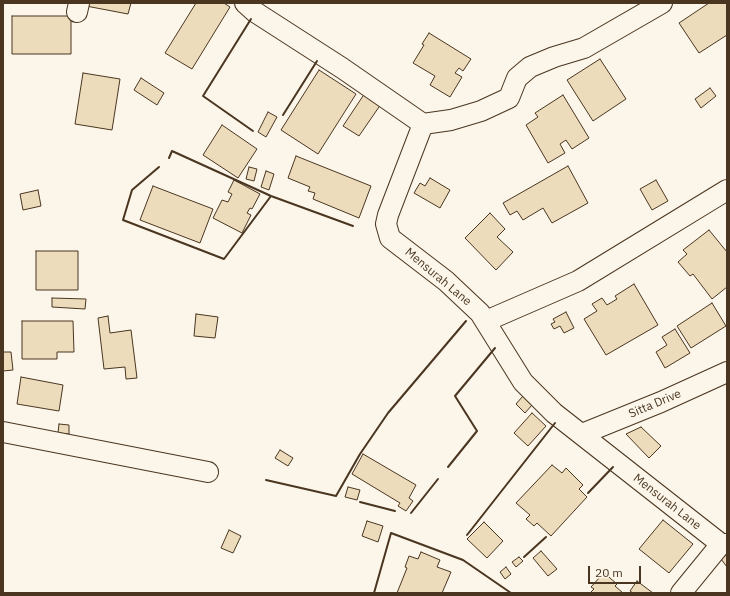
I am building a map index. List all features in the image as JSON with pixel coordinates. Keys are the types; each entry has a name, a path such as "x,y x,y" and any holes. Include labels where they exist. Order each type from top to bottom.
{"street":[{"path":"254,6 423,124 451,120 481,111 509,98 517,78 530,67 554,57 584,48 662,3"},
{"name":"Mensurah Lane","path":"423,124 388,214 386,224 390,238 446,281 480,313 523,382 554,413 724,544"},
{"path":"486,321 578,282 727,190"},
{"name":"Sitta Drive","path":"582,434 661,402 727,372"},
{"path":"3,432 208,472"},
{"path":"681,593 724,544"}],"building":[{"path":"87,3 131,3 128,14 86,6"},
{"path":"196,3 224,3 230,7 192,69 165,53"},
{"path":"709,3 727,3 727,35 699,53 679,23"},
{"path":"12,16 71,16 71,54 12,54"},
{"path":"429,33 471,59 463,71 459,68 455,73 462,77 450,97 430,85 435,76 413,63 424,45 422,44"},
{"path":"600,59 626,99 593,121 567,80"},
{"path":"319,70 356,94 318,154 281,130"},
{"path":"83,73 120,79 112,130 75,124"},
{"path":"141,78 164,93 157,105 134,90"},
{"path":"710,88 716,96 701,108 695,99"},
{"path":"365,93 381,104 359,136 343,126"},
{"path":"563,95 589,138 572,149 566,140 560,144 565,153 548,163 526,125 538,117 535,113"},
{"path":"268,112 277,117 266,137 258,132"},
{"path":"222,125 257,149 238,178 203,155"},
{"path":"296,156 371,186 359,218 313,199 315,193 308,191 310,187 288,178"},
{"path":"568,166 588,203 552,223 543,208 523,220 517,211 510,215 503,203"},
{"path":"249,167 257,169 254,181 246,179"},
{"path":"266,171 274,174 269,190 261,187"},
{"path":"430,178 450,190 440,208 414,193 420,183 425,186"},
{"path":"234,180 260,194 252,209 250,208 247,213 251,215 242,233 213,218 222,200 228,202 232,194 228,192"},
{"path":"656,180 668,201 652,210 640,189"},
{"path":"153,186 213,209 200,243 140,220"},
{"path":"38,190 41,206 23,210 20,194"},
{"path":"490,213 505,229 497,237 513,252 496,270 465,238"},
{"path":"709,230 727,252 727,287 712,299 693,274 690,276 678,262 687,254 683,250"},
{"path":"36,251 78,251 78,290 36,290"},
{"path":"634,284 658,325 606,355 584,319 597,311 592,304 602,298 607,305 617,299 615,296"},
{"path":"52,298 86,299 85,309 52,307"},
{"path":"712,303 726,326 691,348 677,326"},
{"path":"566,312 574,328 564,333 560,326 554,329 551,324 555,322 553,319"},
{"path":"196,314 218,317 215,338 194,336"},
{"path":"108,316 110,333 131,330 137,378 126,379 125,367 104,369 98,318"},
{"path":"22,321 73,321 74,352 57,352 57,359 22,359"},
{"path":"675,329 690,353 665,368 656,352 667,345 662,337"},
{"path":"3,352 11,352 13,370 3,371"},
{"path":"21,377 63,385 59,411 17,404"},
{"path":"523,396 532,405 525,413 516,404"},
{"path":"532,413 546,426 528,446 514,433"},
{"path":"59,424 69,425 69,434 58,433"},
{"path":"641,427 661,446 649,458 626,434"},
{"path":"280,450 293,458 288,466 275,458"},
{"path":"363,454 416,485 409,498 413,501 406,511 398,506 400,503 352,474"},
{"path":"552,465 562,473 566,468 583,485 579,489 587,497 551,536 537,523 534,526 526,519 530,515 516,503"},
{"path":"348,487 360,490 357,500 345,497"},
{"path":"663,520 693,544 669,573 639,549"},
{"path":"367,521 383,526 378,542 362,536"},
{"path":"484,522 503,541 487,558 467,539"},
{"path":"229,530 241,536 233,553 221,548"},
{"path":"541,551 557,569 548,576 533,558"},
{"path":"421,552 440,560 437,567 451,572 442,593 397,593 407,568 405,567 409,556 418,559"},
{"path":"727,554 727,567 721,559"},
{"path":"519,557 523,561 516,567 512,562"},
{"path":"506,567 511,574 505,579 500,572"},
{"path":"602,571 617,584 615,586 623,593 590,593 594,589 591,587 600,577 598,575"},
{"path":"637,581 653,593 633,593 630,591"}],"wall":[{"path":"251,19 203,96 253,131"},
{"path":"283,115 317,61"},
{"path":"169,158 172,151 271,196 353,226"},
{"path":"159,167 132,190 123,220 224,259 271,196"},
{"path":"266,480 336,496 360,454 388,413 466,321"},
{"path":"448,467 477,431 455,396 495,348"},
{"path":"467,535 555,423"},
{"path":"588,493 613,467"},
{"path":"411,513 438,479"},
{"path":"360,502 395,511"},
{"path":"374,593 391,533 463,560 511,593"},
{"path":"524,557 546,537"}]}
